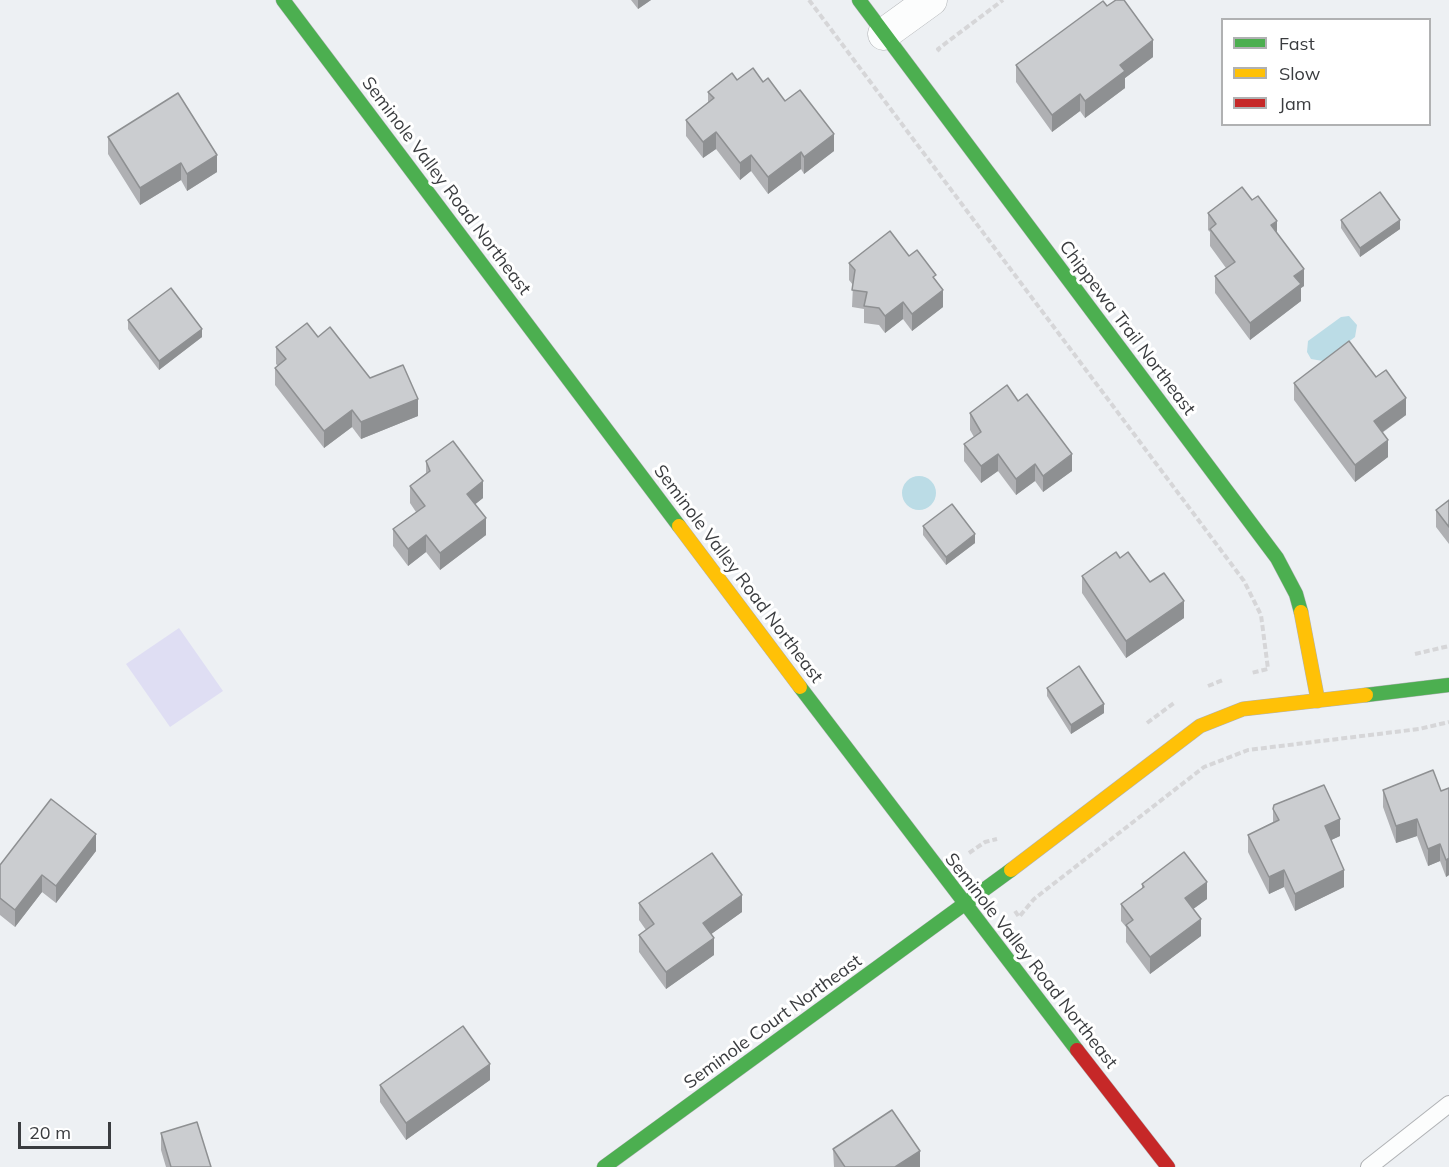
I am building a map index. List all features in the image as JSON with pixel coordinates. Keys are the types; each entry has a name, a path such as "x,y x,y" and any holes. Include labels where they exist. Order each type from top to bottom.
{"street":[{"name":"Seminole Valley Road Northeast","path":"283,0 964,905 1168,1167"},
{"name":"Chippewa Trail Northeast","path":"859,0 1276,558 1296,594 1305,624 1318,700"},
{"path":"884,34 931,0"},
{"name":"Seminole Court Northeast","path":"604,1167 964,905 1200,726 1244,709 1449,685"}],"lane":[{"path":"1369,1167 1449,1104"}],"path":[{"path":"809,0 1244,581 1261,615 1269,669 1248,674"},
{"path":"945,58 938,49 1003,0"},
{"path":"1407,656 1449,646"},
{"path":"1206,686 1227,679"},
{"path":"1140,728 1176,702"},
{"path":"1015,911 1019,917 1034,899 1204,767 1248,750 1419,729 1449,722"},
{"path":"969,854 985,842 1007,836"}],"shaded area":[{"path":"1349,316 1357,325 1355,337 1323,361 1311,359 1307,352 1308,341 1341,317"},
{"path":"919,476 931,481 936,493 931,505 919,510 907,505 902,493 907,481"},
{"path":"179,628 223,691 170,727 126,664"}],"building":[{"path":"1116,0 1124,0 1153,40 1120,65 1125,71 1085,101 1080,94 1052,115 1016,65 1103,1 1107,6"},
{"path":"753,68 763,82 768,78 785,101 800,90 834,134 804,157 801,152 768,177 751,155 740,163 716,132 703,142 686,120 714,98 708,92 732,73 737,80"},
{"path":"178,93 217,155 187,174 181,163 140,188 108,137"},
{"path":"1242,187 1252,200 1258,196 1277,221 1271,225 1304,269 1294,276 1301,284 1250,323 1215,276 1235,262 1210,229 1216,224 1208,213"},
{"path":"1380,192 1400,220 1360,248 1341,220"},
{"path":"890,231 909,256 917,250 936,275 933,277 943,290 912,314 903,302 885,316 879,308 864,306 867,292 852,290 855,270 849,263"},
{"path":"171,288 202,329 159,361 128,320"},
{"path":"307,323 318,337 330,327 370,378 403,365 418,399 361,422 352,410 324,431 275,368 286,359 276,347"},
{"path":"1349,341 1376,377 1386,370 1406,398 1374,421 1388,440 1355,465 1294,383"},
{"path":"1007,385 1018,401 1027,394 1072,454 1043,476 1035,464 1016,479 998,454 981,466 964,444 981,432 970,413"},
{"path":"453,441 483,481 467,494 486,518 440,553 426,535 408,549 393,529 425,506 410,486 430,471 426,461"},
{"path":"1449,500 1449,527 1436,510"},
{"path":"952,504 975,534 946,557 923,526"},
{"path":"1116,552 1120,558 1128,552 1150,582 1164,573 1184,601 1126,641 1082,576"},
{"path":"1079,666 1104,704 1071,725 1047,688"},
{"path":"1433,770 1441,791 1449,788 1449,858 1446,860 1440,844 1428,849 1417,819 1396,826 1383,790"},
{"path":"1324,785 1340,819 1325,826 1344,870 1295,894 1284,870 1269,877 1248,835 1279,820 1273,809 1274,805"},
{"path":"51,799 96,834 56,886 42,875 15,910 0,898 0,865"},
{"path":"1184,852 1207,882 1185,898 1201,919 1150,957 1126,925 1133,920 1121,904 1144,887 1142,884"},
{"path":"712,853 742,895 703,923 714,938 666,972 639,935 654,924 639,903"},
{"path":"463,1026 490,1064 406,1123 380,1085"},
{"path":"892,1110 920,1151 895,1167 845,1167 833,1149"},
{"path":"197,1122 211,1167 171,1167 161,1133"}],"traffic: fast":[{"path":"283,0 679,526"},
{"path":"859,0 1277,558 1296,594 1301,612"},
{"path":"1366,695 1449,685"},
{"path":"800,687 1077,1050"},
{"path":"604,1167 1011,870"}],"traffic: slow":[{"path":"679,526 800,687"},
{"path":"1301,612 1318,701"},
{"path":"1011,870 1200,726 1243,709 1366,695"}],"traffic: jam":[{"path":"1077,1050 1168,1167"}]}
